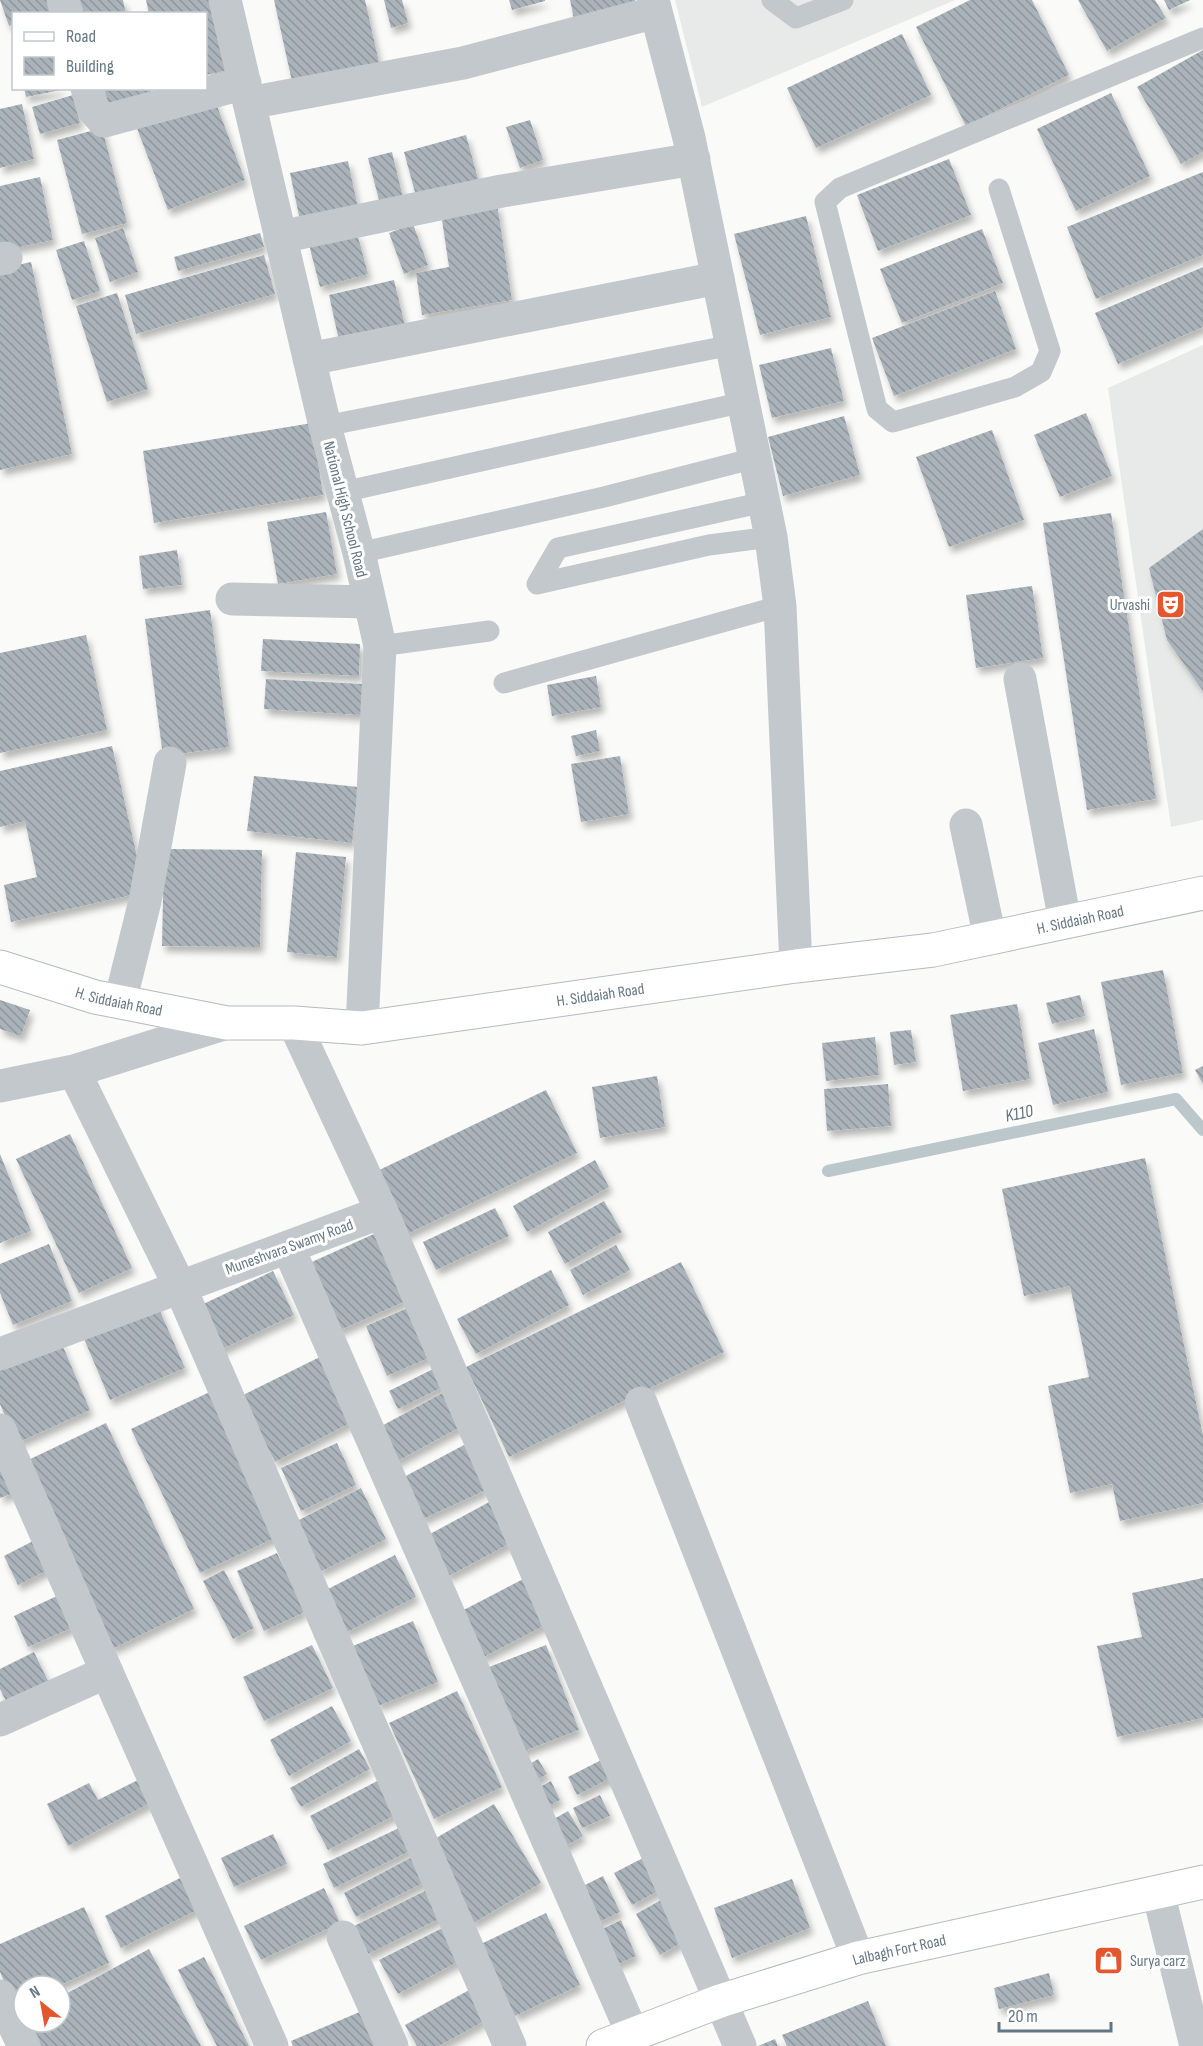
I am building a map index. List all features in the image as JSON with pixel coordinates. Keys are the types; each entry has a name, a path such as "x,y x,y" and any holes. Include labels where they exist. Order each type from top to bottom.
{"main road":[{"name":"H. Siddaiah Road","path":"0,967 95,997 227,1023 294,1023 362,1028 796,966 933,951 1203,893"},
{"name":"Lalbagh Fort Road","path":"618,2040 720,2001 858,1958 1203,1882"}],"street":[{"name":"National High School Road","path":"225,0 325,426 359,553 380,646 362,1028"},
{"path":"88,90 93,109 104,121 247,93 463,63 655,6 694,159 771,537 780,606 796,966"},
{"path":"280,237 502,191 694,159"},
{"path":"309,359 718,278"},
{"path":"232,599 370,602"},
{"path":"1020,679 1065,922"},
{"path":"120,1002 146,901 170,763"},
{"path":"966,825 990,938"},
{"path":"0,1086 74,1071 227,1023"},
{"path":"294,1023 382,1212 740,2046"},
{"path":"74,1071 180,1287 510,2046"},
{"name":"Muneshvara Swamy Road","path":"0,1354 382,1212"},
{"path":"288,1247 618,2040"},
{"path":"641,1403 858,1958"},
{"path":"0,1430 272,2046"},
{"path":"0,1720 107,1672"},
{"path":"1158,1892 1196,2046"},
{"path":"343,1937 392,2046"},
{"path":"0,1996 24,2046"}],"lane":[{"path":"772,0 796,18 843,0"},
{"path":"999,189 1050,351 1041,372 1015,387 893,422 877,409 825,202 840,189 1203,38"},
{"path":"325,426 732,345"},
{"path":"343,492 744,402"},
{"path":"359,553 604,497 755,458"},
{"path":"764,502 558,548 537,584 709,545 771,537"},
{"path":"504,683 780,606"},
{"path":"380,646 489,631"}],"shaded area":[{"path":"675,0 955,0 702,107"},
{"name":"Urvashi","path":"1203,345 1203,820 1171,827 1108,388"}],"building":[{"path":"0,0 56,0 59,10 54,12 12,12 12,25 9,26"},
{"path":"72,0 123,0 126,12 75,12"},
{"path":"146,0 217,0 232,69 207,75 207,12 149,12"},
{"path":"274,0 365,0 380,67 293,86"},
{"path":"384,0 402,0 408,23 391,28"},
{"path":"509,0 545,0 545,1 512,10"},
{"path":"570,0 635,0 638,11 575,24"},
{"path":"970,0 1032,0 1069,75 966,126 916,27"},
{"path":"1078,0 1155,0 1166,18 1107,51"},
{"path":"1164,0 1190,0 1169,10"},
{"path":"902,34 931,95 816,148 787,88"},
{"path":"1203,50 1203,152 1181,164 1137,87"},
{"path":"24,90 61,90 26,97"},
{"path":"96,90 150,90 152,96 101,110"},
{"path":"212,93 245,180 168,210 135,123"},
{"path":"1111,93 1150,176 1076,211 1037,129"},
{"path":"73,95 80,123 40,134 32,107"},
{"path":"22,104 34,159 0,168 0,109"},
{"path":"530,120 543,160 520,168 506,127"},
{"path":"102,128 127,223 82,234 57,140"},
{"path":"466,135 478,179 416,196 404,152"},
{"path":"392,152 403,198 380,204 368,158"},
{"path":"949,159 971,215 878,251 857,195"},
{"path":"348,161 360,218 302,230 290,173"},
{"path":"1203,172 1203,255 1096,299 1067,227"},
{"path":"40,177 53,240 0,251 0,186"},
{"path":"497,204 512,300 422,315 416,273 449,267 441,213"},
{"path":"806,216 831,317 760,335 734,234"},
{"path":"413,224 428,265 404,274 389,233"},
{"path":"123,228 138,272 110,282 95,238"},
{"path":"982,229 1003,283 902,323 880,269"},
{"path":"260,233 264,247 178,271 174,257"},
{"path":"357,233 368,274 320,287 309,245"},
{"path":"84,241 100,291 72,300 56,250"},
{"path":"264,255 275,294 136,334 125,295"},
{"path":"31,262 72,454 0,470 0,269"},
{"path":"1203,267 1203,327 1118,364 1095,313"},
{"path":"394,280 407,334 341,350 329,295"},
{"path":"995,291 1016,349 894,396 872,338"},
{"path":"117,293 148,389 107,402 76,306"},
{"path":"831,348 844,401 772,418 759,365"},
{"path":"1086,413 1112,476 1060,497 1034,435"},
{"path":"844,416 860,475 783,496 768,437"},
{"path":"312,423 323,495 154,523 143,451"},
{"path":"992,430 1024,520 949,547 916,457"},
{"path":"326,512 337,574 278,584 267,522"},
{"path":"1111,513 1156,799 1087,810 1043,523"},
{"path":"1203,529 1203,691 1167,640 1149,568"},
{"path":"177,550 182,585 143,589 139,556"},
{"path":"1032,586 1043,658 976,668 966,595"},
{"path":"210,610 229,747 163,756 145,619"},
{"path":"86,635 107,730 0,753 0,653"},
{"path":"263,639 360,644 359,676 261,671"},
{"path":"596,676 601,707 552,716 547,685"},
{"path":"266,679 363,684 361,715 264,709"},
{"path":"596,730 600,751 576,756 571,736"},
{"path":"112,746 145,892 11,922 4,885 37,877 25,821 0,827 0,771"},
{"path":"620,756 629,814 581,822 571,764"},
{"path":"254,776 358,787 352,843 247,831"},
{"path":"164,849 262,850 260,947 162,946"},
{"path":"296,852 346,857 337,957 287,952"},
{"path":"1163,970 1183,1073 1121,1085 1101,982"},
{"path":"1080,995 1085,1016 1052,1024 1046,1003"},
{"path":"0,1000 30,1010 21,1036 0,1029"},
{"path":"1017,1004 1030,1079 963,1091 950,1015"},
{"path":"1094,1029 1108,1092 1053,1105 1038,1043"},
{"path":"911,1030 916,1062 894,1065 890,1032"},
{"path":"875,1037 879,1075 826,1081 822,1043"},
{"path":"1203,1066 1203,1084 1195,1070"},
{"path":"657,1076 665,1127 600,1138 592,1087"},
{"path":"888,1084 891,1126 827,1131 824,1089"},
{"path":"546,1090 577,1153 403,1236 373,1173"},
{"path":"70,1134 132,1268 79,1293 16,1159"},
{"path":"0,1154 31,1231 0,1243"},
{"path":"1145,1158 1203,1436 1203,1503 1120,1521 1112,1484 1070,1493 1048,1386 1089,1377 1070,1286 1024,1296 1002,1189"},
{"path":"595,1160 609,1187 527,1232 513,1206"},
{"path":"604,1201 622,1232 565,1264 548,1232"},
{"path":"495,1208 509,1236 436,1270 423,1242"},
{"path":"376,1233 406,1301 338,1331 303,1266"},
{"path":"49,1244 72,1301 13,1325 0,1293 0,1264"},
{"path":"616,1245 630,1270 583,1295 570,1270"},
{"path":"681,1262 724,1352 509,1457 466,1367"},
{"path":"551,1270 569,1305 476,1354 457,1319"},
{"path":"273,1271 294,1315 216,1352 195,1308"},
{"path":"156,1302 185,1368 110,1400 82,1334"},
{"path":"417,1304 438,1354 387,1376 366,1326"},
{"path":"61,1342 90,1410 17,1443 0,1404 0,1369"},
{"path":"326,1354 354,1421 275,1462 241,1396"},
{"path":"441,1365 451,1383 398,1409 389,1391"},
{"path":"214,1390 283,1534 200,1573 131,1429"},
{"path":"448,1390 466,1424 394,1463 376,1429"},
{"path":"106,1423 194,1609 112,1649 24,1462"},
{"path":"0,1442 19,1491 0,1498"},
{"path":"337,1443 356,1485 301,1511 281,1468"},
{"path":"464,1445 486,1490 421,1520 402,1478"},
{"path":"361,1488 386,1539 320,1572 295,1522"},
{"path":"491,1501 511,1543 447,1577 430,1534"},
{"path":"35,1540 50,1569 18,1585 4,1556"},
{"path":"277,1553 305,1612 264,1631 237,1571"},
{"path":"395,1555 416,1597 345,1633 324,1591"},
{"path":"224,1570 254,1628 233,1639 203,1581"},
{"path":"529,1576 553,1621 482,1658 458,1613"},
{"path":"1203,1578 1203,1718 1117,1737 1097,1646 1142,1637 1132,1593"},
{"path":"59,1595 74,1627 28,1647 14,1616"},
{"path":"413,1621 438,1682 378,1706 353,1646"},
{"path":"312,1645 333,1688 264,1721 243,1677"},
{"path":"546,1645 579,1730 514,1755 481,1670"},
{"path":"34,1652 51,1687 9,1707 0,1689 0,1669"},
{"path":"457,1691 502,1787 434,1819 389,1723"},
{"path":"332,1706 351,1741 289,1776 270,1740"},
{"path":"359,1749 370,1769 301,1807 290,1788"},
{"path":"611,1755 621,1773 577,1795 568,1777"},
{"path":"538,1759 547,1774 532,1783 523,1768"},
{"path":"148,1775 160,1798 68,1846 47,1804 89,1783 98,1800"},
{"path":"381,1779 399,1813 328,1850 310,1816"},
{"path":"551,1781 560,1800 542,1809 532,1791"},
{"path":"600,1795 610,1816 582,1828 573,1808"},
{"path":"494,1804 541,1883 472,1924 426,1844"},
{"path":"568,1811 583,1836 560,1850 545,1824"},
{"path":"401,1827 412,1850 334,1888 323,1864"},
{"path":"273,1834 287,1864 234,1887 221,1858"},
{"path":"414,1856 427,1881 356,1917 344,1893"},
{"path":"645,1857 662,1889 632,1905 614,1873"},
{"path":"192,1872 209,1904 121,1948 105,1916"},
{"path":"603,1876 620,1912 591,1926 573,1891"},
{"path":"792,1879 810,1928 732,1958 714,1908"},
{"path":"437,1885 451,1913 366,1955 352,1927"},
{"path":"324,1888 340,1923 261,1960 244,1926"},
{"path":"661,1900 684,1941 660,1955 636,1914"},
{"path":"84,1907 109,1963 72,1980 72,1974 12,1974 12,1998 0,1972 0,1944"},
{"path":"546,1913 580,1985 515,2016 481,1944"},
{"path":"621,1920 636,1956 605,1970 590,1935"},
{"path":"448,1925 465,1958 398,1994 379,1960"},
{"path":"149,1949 201,2046 39,2046 32,2034 72,2034 72,1991"},
{"path":"204,1957 249,2046 217,2046 178,1970"},
{"path":"1049,1973 1054,1995 999,2009 994,1988"},
{"path":"471,1989 488,2019 439,2046 417,2046 405,2025"},
{"path":"868,2001 886,2046 787,2046 782,2035"},
{"path":"362,2011 377,2046 293,2046 291,2041"},
{"path":"775,2039 778,2046 758,2046"}],"waterway":[{"name":"K110","path":"828,1171 1176,1099 1203,1130"}],"place":[{"name":"Urvashi","path":"1171,604"},
{"name":"Surya carz","path":"1109,1960"}]}
